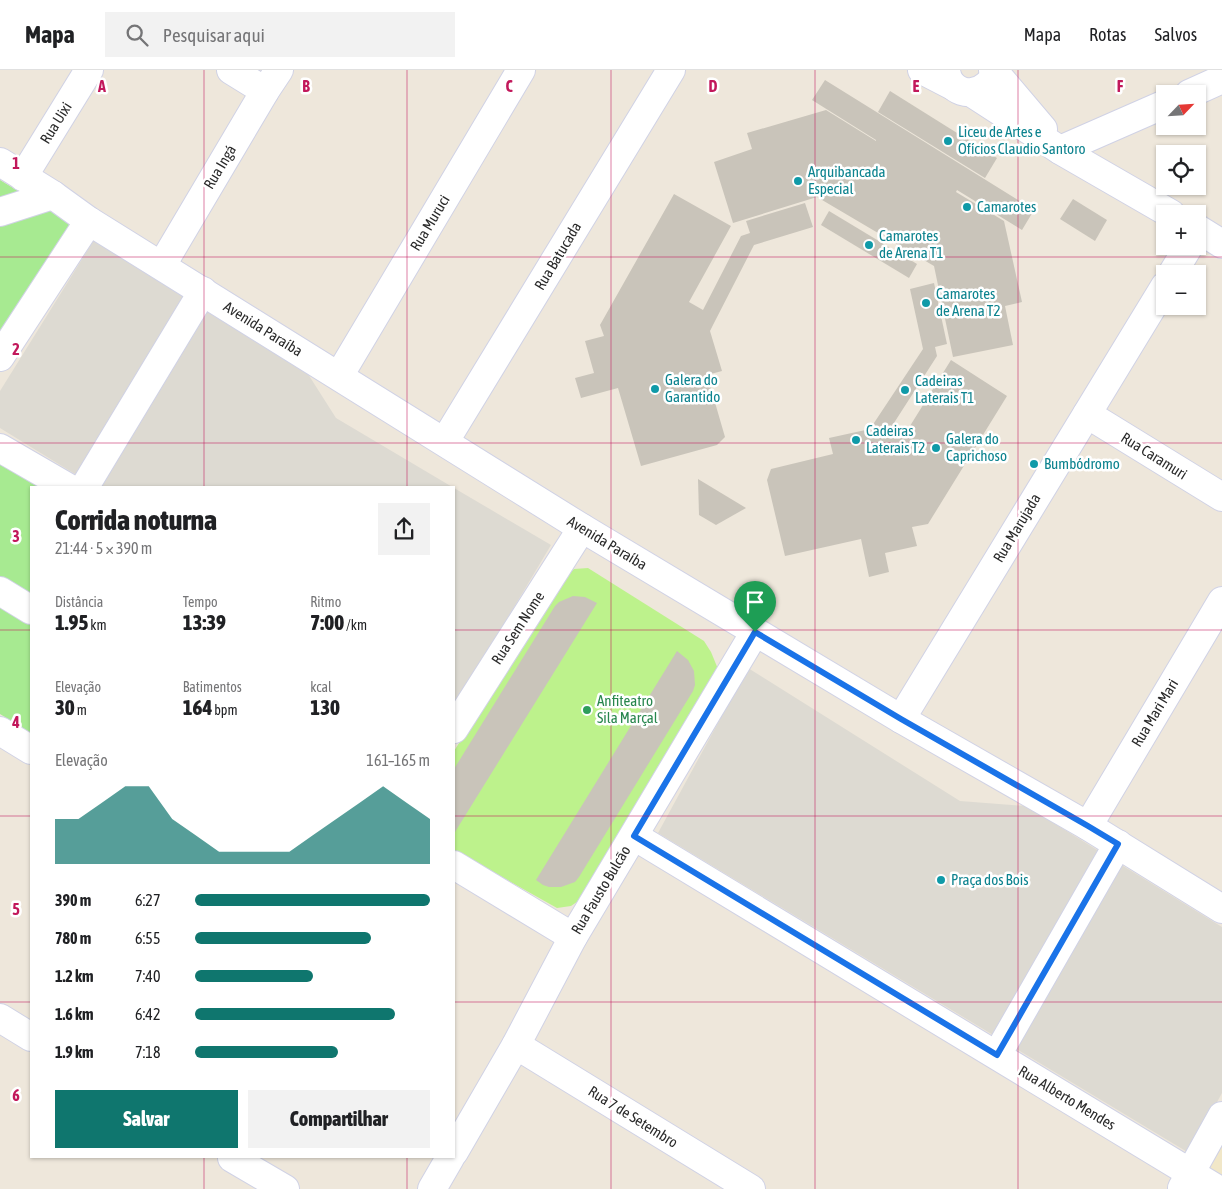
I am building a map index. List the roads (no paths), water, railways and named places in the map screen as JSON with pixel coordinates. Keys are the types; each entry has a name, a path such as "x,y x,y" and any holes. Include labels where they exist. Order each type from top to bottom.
{"street":[{"name":"Rua Uixi","path":"24,177 89,70"},
{"path":"231,70 272,80"},
{"name":"Rua Muruci","path":"339,376 521,70"},
{"name":"Rua Batucada","path":"445,441 671,70"},
{"path":"922,70 957,83 986,87 993,70"},
{"path":"993,70 1060,150"},
{"path":"1206,86 1222,79"},
{"name":"Rua Ingá","path":"162,265 272,80"},
{"path":"957,83 1060,150 1156,205"},
{"path":"1060,150 1156,108"},
{"name":"Avenida Paraíba","path":"0,162 53,195 89,221 582,528 901,719 1088,826 1222,908"},
{"path":"0,212 53,195"},
{"path":"0,357 89,221"},
{"path":"1206,238 1222,244"},
{"path":"85,486 203,291"},
{"name":"Rua Marujada","path":"901,719 1156,301"},
{"name":"Rua Caramuri","path":"1087,414 1222,496"},
{"path":"0,448 66,486"},
{"name":"Rua Sem Nome","path":"455,725 582,528"},
{"path":"0,591 30,609"},
{"name":"Rua Mari Mari","path":"1088,826 1222,601"},
{"name":"Rua Fausto Bulcão","path":"455,1150 516,1045 573,937 755,632"},
{"path":"0,731 30,749"},
{"name":"Rua Alberto Mendes","path":"634,836 997,1055 1186,1181 1218,1189"},
{"path":"997,1055 1118,844"},
{"path":"455,866 573,937"},
{"path":"0,1018 30,1036"},
{"name":"Rua 7 de Setembro","path":"516,1045 750,1189"},
{"path":"1186,1181 1222,1116"},
{"path":"232,1158 285,1189"},
{"path":"432,1189 450,1158"}],"place":[{"name":"Liceu de Artes e Ofícios Claudio Santoro","path":"948,141"},
{"name":"Arquibancada Especial","path":"798,181"},
{"name":"Camarotes","path":"967,207"},
{"name":"Camarotes de Arena T1","path":"869,245"},
{"name":"Camarotes de Arena T2","path":"926,303"},
{"name":"Galera do Garantido","path":"655,389"},
{"name":"Cadeiras Laterais T1","path":"905,390"},
{"name":"Cadeiras Laterais T2","path":"856,440"},
{"name":"Galera do Caprichoso","path":"936,448"},
{"name":"Bumbódromo","path":"1034,464"},
{"name":"Anfiteatro Sila Marçal","path":"587,710"},
{"name":"Praça dos Bois","path":"941,880"}]}
